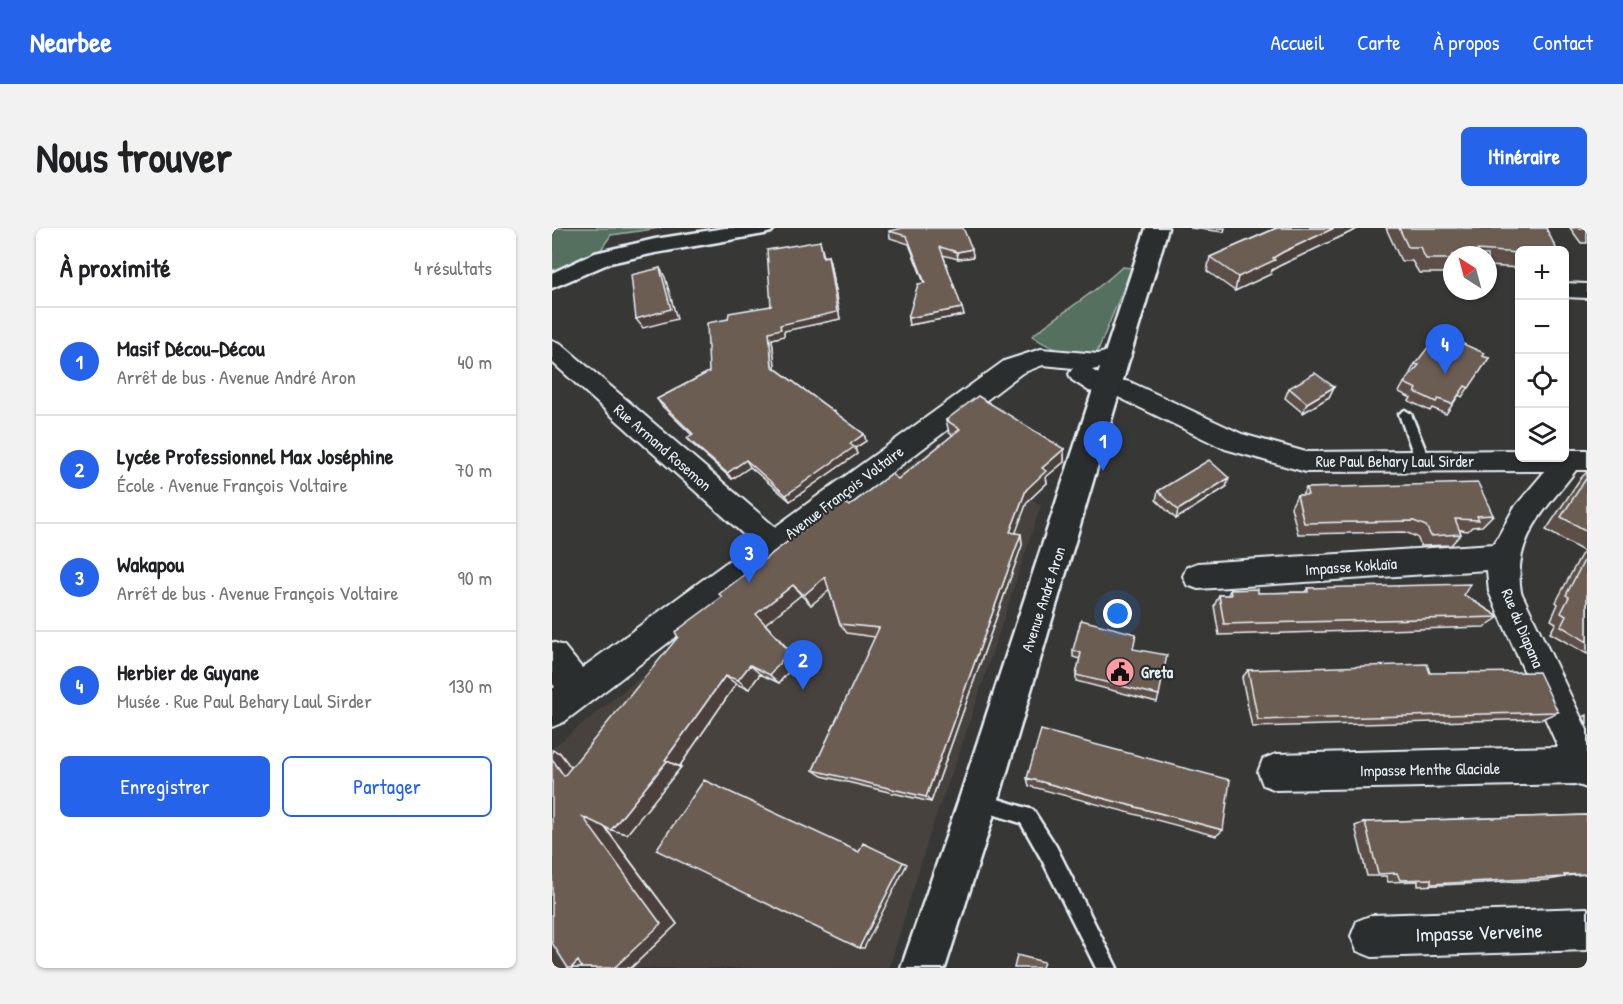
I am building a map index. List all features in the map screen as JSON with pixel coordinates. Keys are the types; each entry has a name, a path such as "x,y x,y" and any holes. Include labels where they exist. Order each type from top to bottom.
{"main road":[{"path":"552,281 603,258 655,246 764,228"},
{"name":"Avenue André Aron","path":"923,968 978,802 1157,228"}],"street":[{"path":"1569,290 1587,291"},
{"name":"Rue Armand Rosemon","path":"552,349 774,544"},
{"name":"Avenue François Voltaire","path":"552,710 1013,367 1041,357 1098,362 1114,371"},
{"path":"1057,360 1098,385 1114,371"},
{"name":"Rue Paul Behary Laul Sirder","path":"1114,371 1121,388 1234,442 1306,462 1578,460"},
{"name":"Rue du Diapana","path":"1578,460 1519,526 1504,556 1504,592 1586,768"},
{"name":"Impasse Koklaïa","path":"1198,576 1504,556"},
{"path":"552,657 579,690"},
{"name":"Impasse Menthe Glaciale","path":"1276,772 1586,768"},
{"name":"Impasse Verveine","path":"1372,936 1587,929"}],"lane":[{"path":"1405,414 1423,461"},
{"path":"978,802 1027,816 1049,853 1107,968"}],"shaded area":[{"path":"940,443 1041,505 960,751 932,827 889,968 552,968 552,748 848,512"}],"green space":[{"path":"552,228 661,228 611,235 598,254 552,275"},
{"path":"1122,267 1132,268 1096,355 1063,351 1048,346 1032,336 1101,285"}],"building":[{"path":"903,228 963,228 972,249 957,252 940,247 962,308 908,318 918,284 925,283 907,236 889,231"},
{"path":"1277,228 1334,228 1283,252 1273,258 1275,260 1238,277 1210,257"},
{"path":"1399,228 1546,228 1555,246 1515,246 1515,253 1497,251 1497,246 1443,246 1443,259 1426,259 1420,247 1408,247"},
{"path":"820,241 823,257 828,256 837,312 780,325 781,329 769,332 772,366 864,434 850,444 854,447 786,495 746,460 727,473 687,438 693,434 657,399 709,372 707,323 728,319 729,313 771,306 767,250"},
{"path":"660,268 671,309 636,319 631,275"},
{"path":"1437,336 1461,343 1484,353 1482,356 1489,358 1469,388 1465,386 1452,404 1438,399 1436,402 1415,392 1417,389 1404,383 1419,365 1415,364"},
{"path":"1315,373 1334,387 1307,403 1289,388"},
{"path":"978,396 1064,449 1042,468 1046,471 1026,490 1010,532 1021,534 926,797 813,770 879,628 840,624 825,577 804,595 793,585 756,614 789,651 770,675 750,665 738,680 725,676 665,760 667,761 611,830 583,817 661,924 614,968 582,968 578,961 568,968 552,943 552,759 564,776 678,637 675,632 722,597 719,594 842,500 849,506 891,474 898,479 960,429 946,420"},
{"path":"1209,460 1229,478 1178,510 1158,491"},
{"path":"1587,477 1587,531 1561,517"},
{"path":"1478,483 1493,515 1477,516 1479,520 1455,519 1461,534 1431,536 1426,526 1414,521 1304,523 1297,495 1308,495 1306,488"},
{"path":"1587,555 1587,642 1561,626 1566,616 1561,613 1569,597 1566,595"},
{"path":"1470,584 1464,595 1499,617 1224,624 1219,595 1231,595 1230,590 1258,589 1258,593 1308,592 1308,588"},
{"name":"Greta","path":"1081,620 1136,634 1133,649 1167,655 1159,695 1076,675 1081,653 1073,650"},
{"path":"1427,664 1430,673 1539,672 1558,712 1258,720 1248,670"},
{"path":"1041,730 1230,780 1223,830 1027,778"},
{"path":"704,780 859,852 863,843 903,862 859,948 656,850"},
{"path":"1587,815 1587,874 1431,884 1431,879 1400,880 1397,873 1378,874 1365,822"},
{"path":"1017,955 1044,962 1042,968 1014,968"}],"place":[{"name":"Herbier de Guyane","path":"1445,374"},
{"name":"Masif Décou-Décou","path":"1103,471"},
{"name":"Wakapou","path":"749,583"},
{"name":"Greta","path":"1120,672"},
{"name":"Lycée Professionnel Max Joséphine","path":"803,690"}]}
